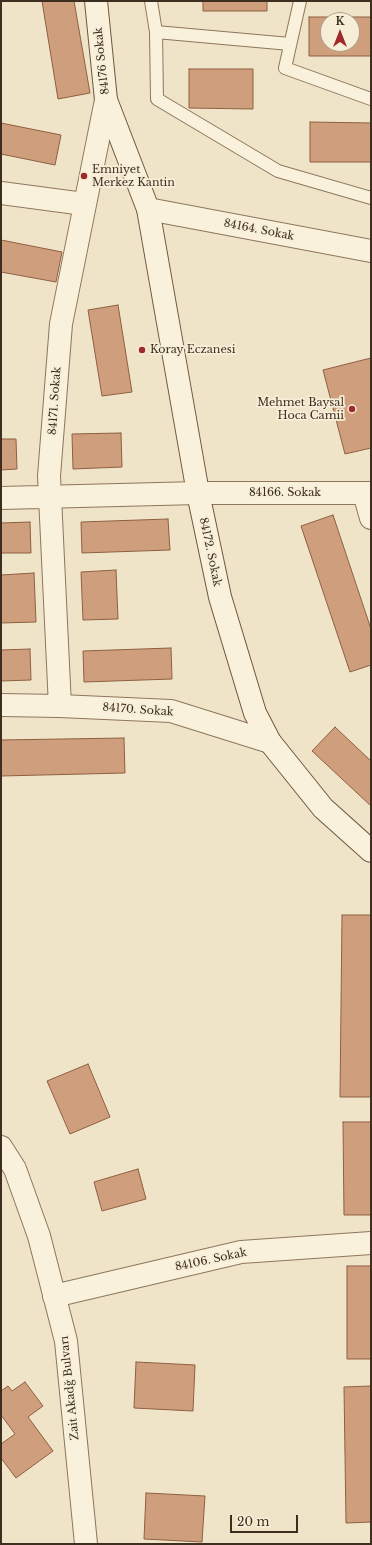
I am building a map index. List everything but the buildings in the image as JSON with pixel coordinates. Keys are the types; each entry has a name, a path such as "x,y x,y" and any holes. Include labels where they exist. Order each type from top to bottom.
{"street":[{"name":"84176 Sokak","path":"96,1 106,100 148,209"},
{"name":"84171. Sokak","path":"60,706 49,476 60,324 106,100"},
{"path":"1,193 84,204"},
{"name":"84164. Sokak","path":"148,209 371,251"},
{"name":"84172. Sokak","path":"148,209 198,493 220,597 255,713 270,742 323,808 371,851"},
{"name":"84166. Sokak","path":"1,498 198,493 368,493"},
{"path":"368,493 371,518"},
{"name":"84170. Sokak","path":"1,705 171,711 270,742"},
{"name":"Zait Akadğ Bulvarı","path":"1,1146 15,1169 39,1236 66,1341 86,1544"},
{"name":"84106. Sokak","path":"54,1296 241,1252 371,1243"}],"lane":[{"path":"151,1 156,32 157,99 278,171 371,198"},
{"path":"300,1 285,68 371,99"},
{"path":"156,32 290,44"}],"place":[{"name":"Emniyet Merkez Kantin","path":"84,176"},
{"name":"Koray Eczanesi","path":"142,350"},
{"name":"Mehmet Baysal Hoca Camii","path":"352,409"}]}
